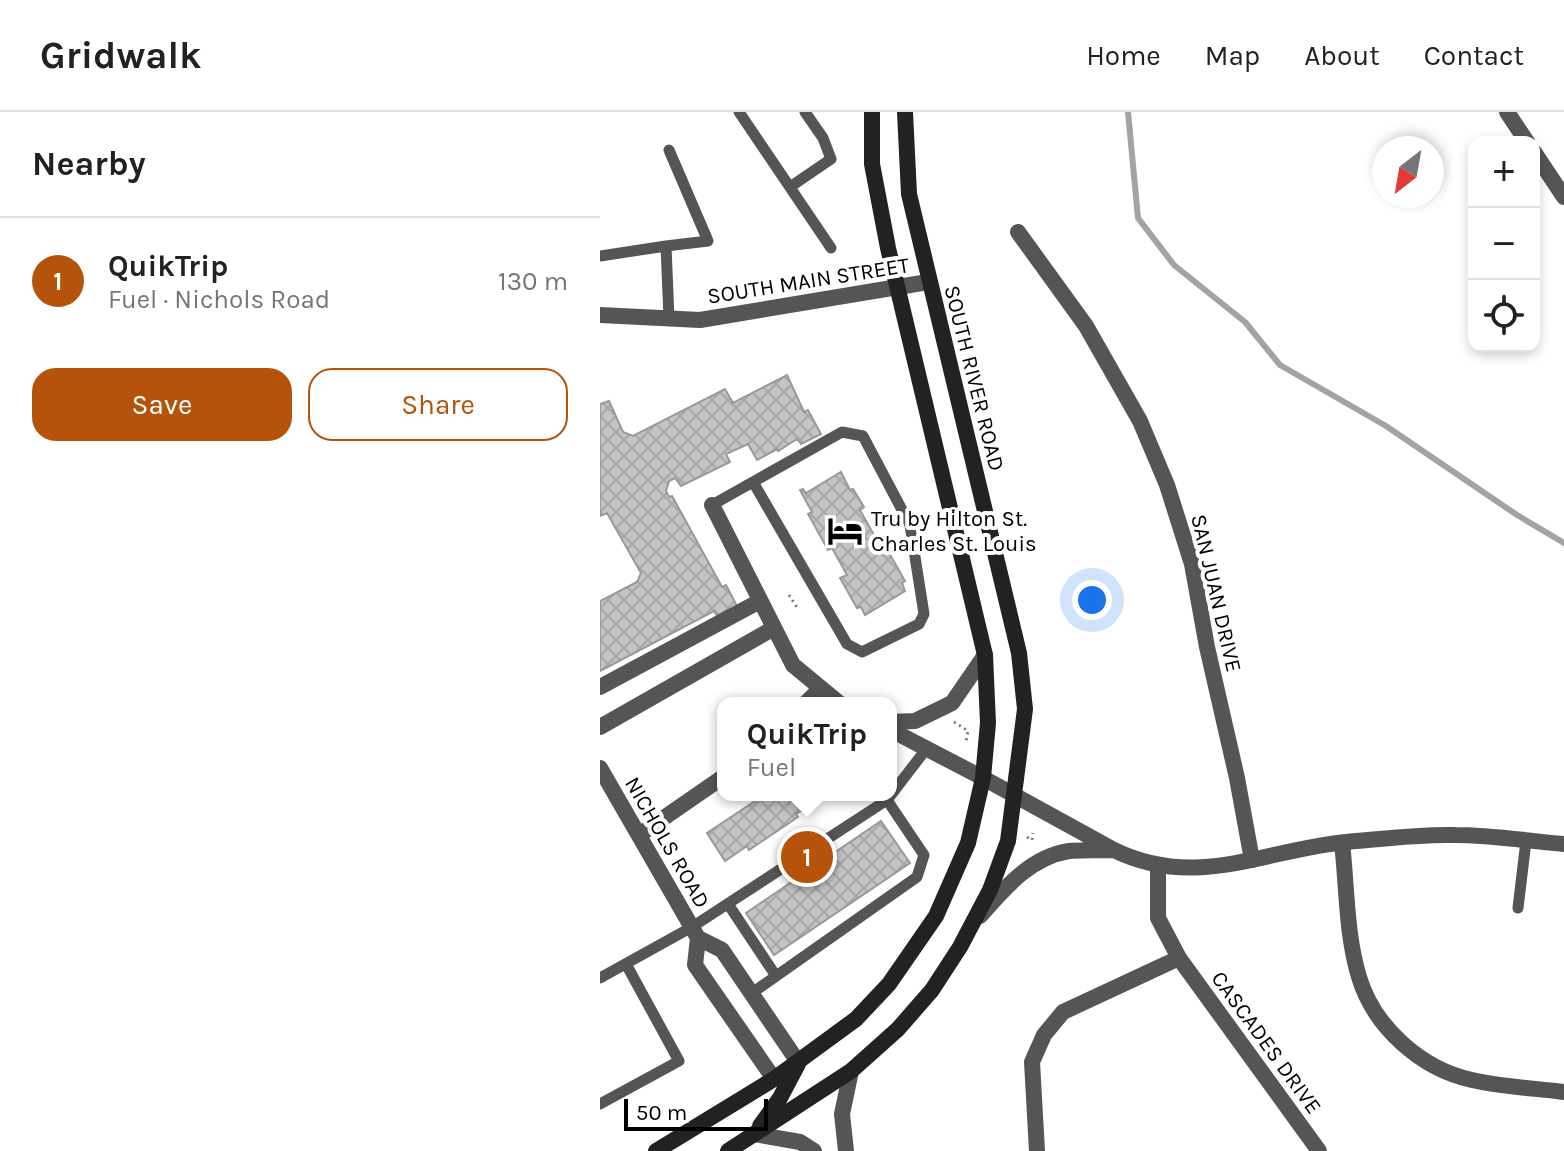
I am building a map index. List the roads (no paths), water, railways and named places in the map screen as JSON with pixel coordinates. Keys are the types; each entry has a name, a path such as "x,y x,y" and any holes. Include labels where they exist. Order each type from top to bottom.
{"main road":[{"path":"656,1151 798,1062 856,1019 889,984 936,916 968,843 983,778 988,723 985,655 897,288 872,164 872,112"},
{"name":"SOUTH RIVER ROAD","path":"728,1151 851,1071 898,1029 932,990 972,925 990,890 1008,841 1025,709 1019,653 909,194 905,112"},
{"path":"754,1134 780,1098 798,1062"}],"street":[{"path":"1507,112 1523,136"},
{"path":"1540,161 1564,197"},
{"name":"SAN JUAN DRIVE","path":"1018,232 1086,326 1140,421 1167,485 1192,564 1252,860"},
{"name":"SOUTH MAIN STREET","path":"600,315 700,320 928,282"},
{"path":"712,505 793,665 832,697"},
{"path":"600,687 760,601"},
{"path":"600,727 774,628"},
{"path":"897,722 915,721 952,703 985,655"},
{"path":"812,697 821,688"},
{"path":"897,733 1114,850 1158,866 1193,869 1342,843 1455,835 1564,844"},
{"name":"NICHOLS ROAD","path":"600,768 695,932 722,950 798,1062"},
{"path":"639,835 717,781"},
{"path":"1342,843 1354,958 1360,980 1375,1012 1407,1048 1445,1071 1473,1080 1564,1092"},
{"path":"972,925 1019,874 1039,862 1066,852 1114,850"},
{"name":"CASCADES DRIVE","path":"1158,866 1158,918 1179,958 1319,1151"},
{"name":"NICHOLS ROAD","path":"695,932 695,965 774,1079"},
{"path":"1037,1151 1032,1062 1044,1035 1063,1012 1179,958"},
{"path":"846,1151 842,1114 851,1071"},
{"path":"754,1134 800,1142 814,1151"}],"lane":[{"path":"739,112 831,248"},
{"path":"790,187 831,159 823,138 805,112"},
{"path":"600,256 708,241 669,150"},
{"path":"666,246 669,318"},
{"path":"712,505 842,432 863,436 910,525 924,614 919,624 862,652 847,644 753,482"},
{"path":"897,787 927,748"},
{"path":"600,978 695,932 728,904 885,801"},
{"path":"752,993 917,877 924,855 888,801"},
{"path":"1518,908 1526,841"},
{"path":"728,904 776,976"},
{"path":"600,1104 679,1061 626,964"}],"waterway":[{"path":"1128,112 1138,218 1174,265 1245,322 1280,365 1386,426 1517,515 1564,543"}],"place":[{"name":"Tru by Hilton St. Charles St. Louis","path":"845,531"},
{"name":"QuikTrip","path":"807,857"}]}
